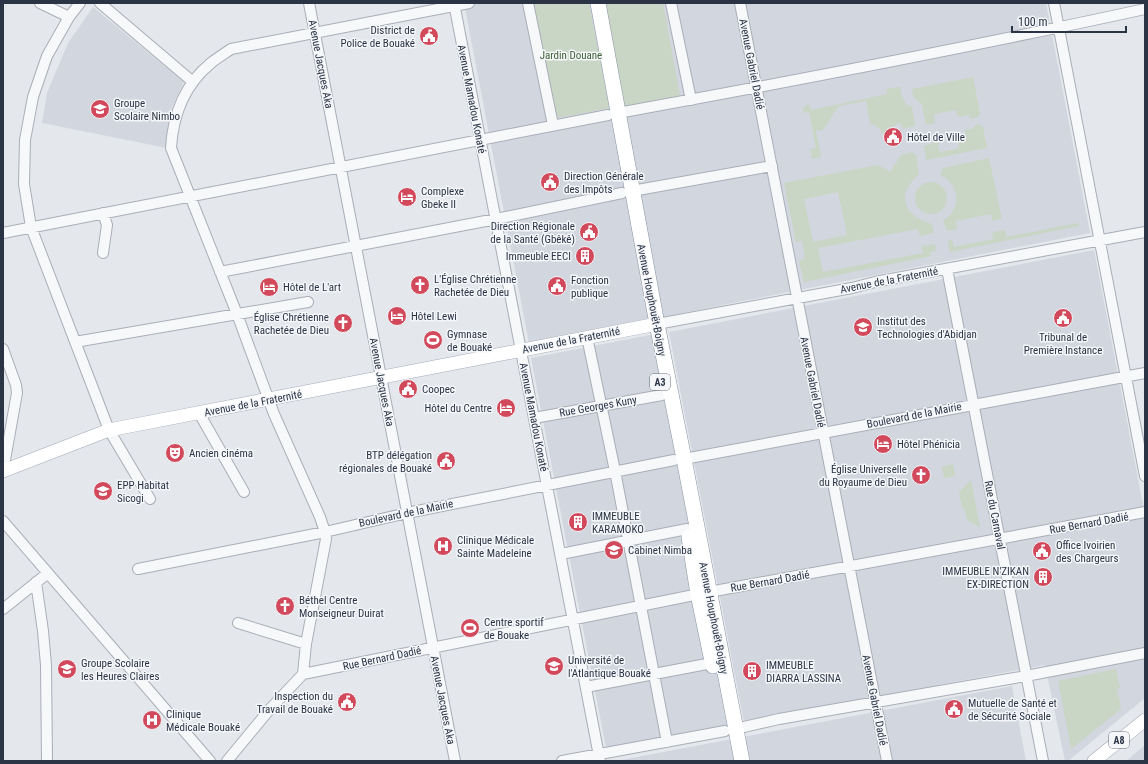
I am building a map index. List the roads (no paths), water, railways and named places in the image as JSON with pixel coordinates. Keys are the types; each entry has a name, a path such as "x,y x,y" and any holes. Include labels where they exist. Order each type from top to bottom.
{"highway":[{"name":"Avenue Houphouët-Boigny","path":"588,3 613,114"},
{"name":"Avenue Houphouët-Boigny","path":"598,3 613,114 730,730 732,761"},
{"name":"Avenue Houphouët-Boigny","path":"653,325 662,395 679,460 687,529 704,593 712,663 730,730 742,761"}],"main road":[{"name":"Avenue de la Fraternité","path":"3,471 109,430 653,325"},
{"name":"A8","path":"1094,761 1145,720"}],"street":[{"path":"40,3 69,17"},
{"path":"80,3 69,17 48,56 32,97 25,140 24,184 31,227 109,430 150,500"},
{"path":"100,3 192,82"},
{"name":"Avenue Jacques Aka","path":"309,3 455,761"},
{"path":"227,761 270,709 303,674 306,644 326,539 320,517 292,457 171,148 172,131 176,113 192,82 210,64 231,49 454,4 469,3"},
{"path":"528,3 553,125"},
{"path":"671,3 691,100"},
{"name":"Avenue Gabriel Dadié","path":"740,3 887,761"},
{"path":"1054,3 1145,476"},
{"name":"Avenue Mamadou Konaté","path":"454,4 600,758"},
{"path":"3,233 553,125 691,100 1145,9"},
{"path":"220,272 627,192 772,166"},
{"path":"103,213 107,225 103,253"},
{"name":"Avenue de la Fraternité","path":"653,325 1145,232"},
{"name":"Rue du Carnaval","path":"947,269 1043,761"},
{"path":"75,342 308,302"},
{"path":"587,337 616,471 667,742"},
{"path":"3,349 16,385 17,393 3,471"},
{"name":"Boulevard de la Mairie","path":"138,569 325,532 407,513 548,484 1145,372"},
{"name":"Rue Georges Kuny","path":"534,418 662,395"},
{"path":"199,413 244,492"},
{"name":"Rue Bernard Dadié","path":"303,674 704,593 1145,512"},
{"path":"3,521 210,761"},
{"path":"561,554 687,529"},
{"path":"3,609 48,573"},
{"path":"36,582 46,665 47,761"},
{"path":"238,623 306,644"},
{"path":"562,761 600,758 667,742 779,719 1026,676 1145,653"},
{"path":"586,687 712,663"}],"place":[{"name":"District de Police de Bouaké","path":"429,36"},
{"name":"Groupe Scolaire Nimbo","path":"100,109"},
{"name":"Hôtel de Ville","path":"893,137"},
{"name":"Direction Générale des Impôts","path":"550,182"},
{"name":"Complexe Gbeke II","path":"407,197"},
{"name":"Direction Régionale de la Santé (Gbêkê)","path":"589,232"},
{"name":"Immeuble EECI","path":"585,256"},
{"name":"L'Église Chrétienne Rachetée de Dieu","path":"420,285"},
{"name":"Fonction publique","path":"557,286"},
{"name":"Hôtel de L'art","path":"269,287"},
{"name":"Hôtel Lewi","path":"397,316"},
{"name":"Tribunal de Première Instance","path":"1063,318"},
{"name":"Église Chrétienne Rachetée de Dieu","path":"343,323"},
{"name":"Institut des Technologies d'Abidjan","path":"863,327"},
{"name":"Gymnase de Bouaké","path":"433,340"},
{"name":"Coopec","path":"408,389"},
{"name":"Hôtel du Centre","path":"506,408"},
{"name":"Hôtel Phénicia","path":"883,444"},
{"name":"Ancien cinéma","path":"175,453"},
{"name":"BTP délégation régionales de Bouaké","path":"446,461"},
{"name":"Église Universelle du Royaume de Dieu","path":"921,475"},
{"name":"EPP Habitat Sicogi","path":"103,491"},
{"name":"IMMEUBLE KARAMOKO","path":"578,522"},
{"name":"Clinique Médicale Sainte Madeleine","path":"443,546"},
{"name":"Cabinet Nimba","path":"614,550"},
{"name":"Office Ivoirien des Chargeurs","path":"1042,551"},
{"name":"IMMEUBLE N'ZIKAN EX-DIRECTION","path":"1043,577"},
{"name":"Béthel Centre Monseigneur Duirat","path":"285,606"},
{"name":"Centre sportif de Bouake","path":"470,628"},
{"name":"Université de l'Atlantique Bouaké","path":"554,666"},
{"name":"Groupe Scolaire les Heures Claires","path":"67,669"},
{"name":"IMMEUBLE DIARRA LASSINA","path":"752,671"},
{"name":"Inspection du Travail de Bouaké","path":"347,702"},
{"name":"Mutuelle de Santé et de Sécurité Sociale","path":"954,709"},
{"name":"Clinique Médicale Bouaké","path":"152,720"}],"park label":[{"name":"Jardin Douane","path":"571,55"}]}
